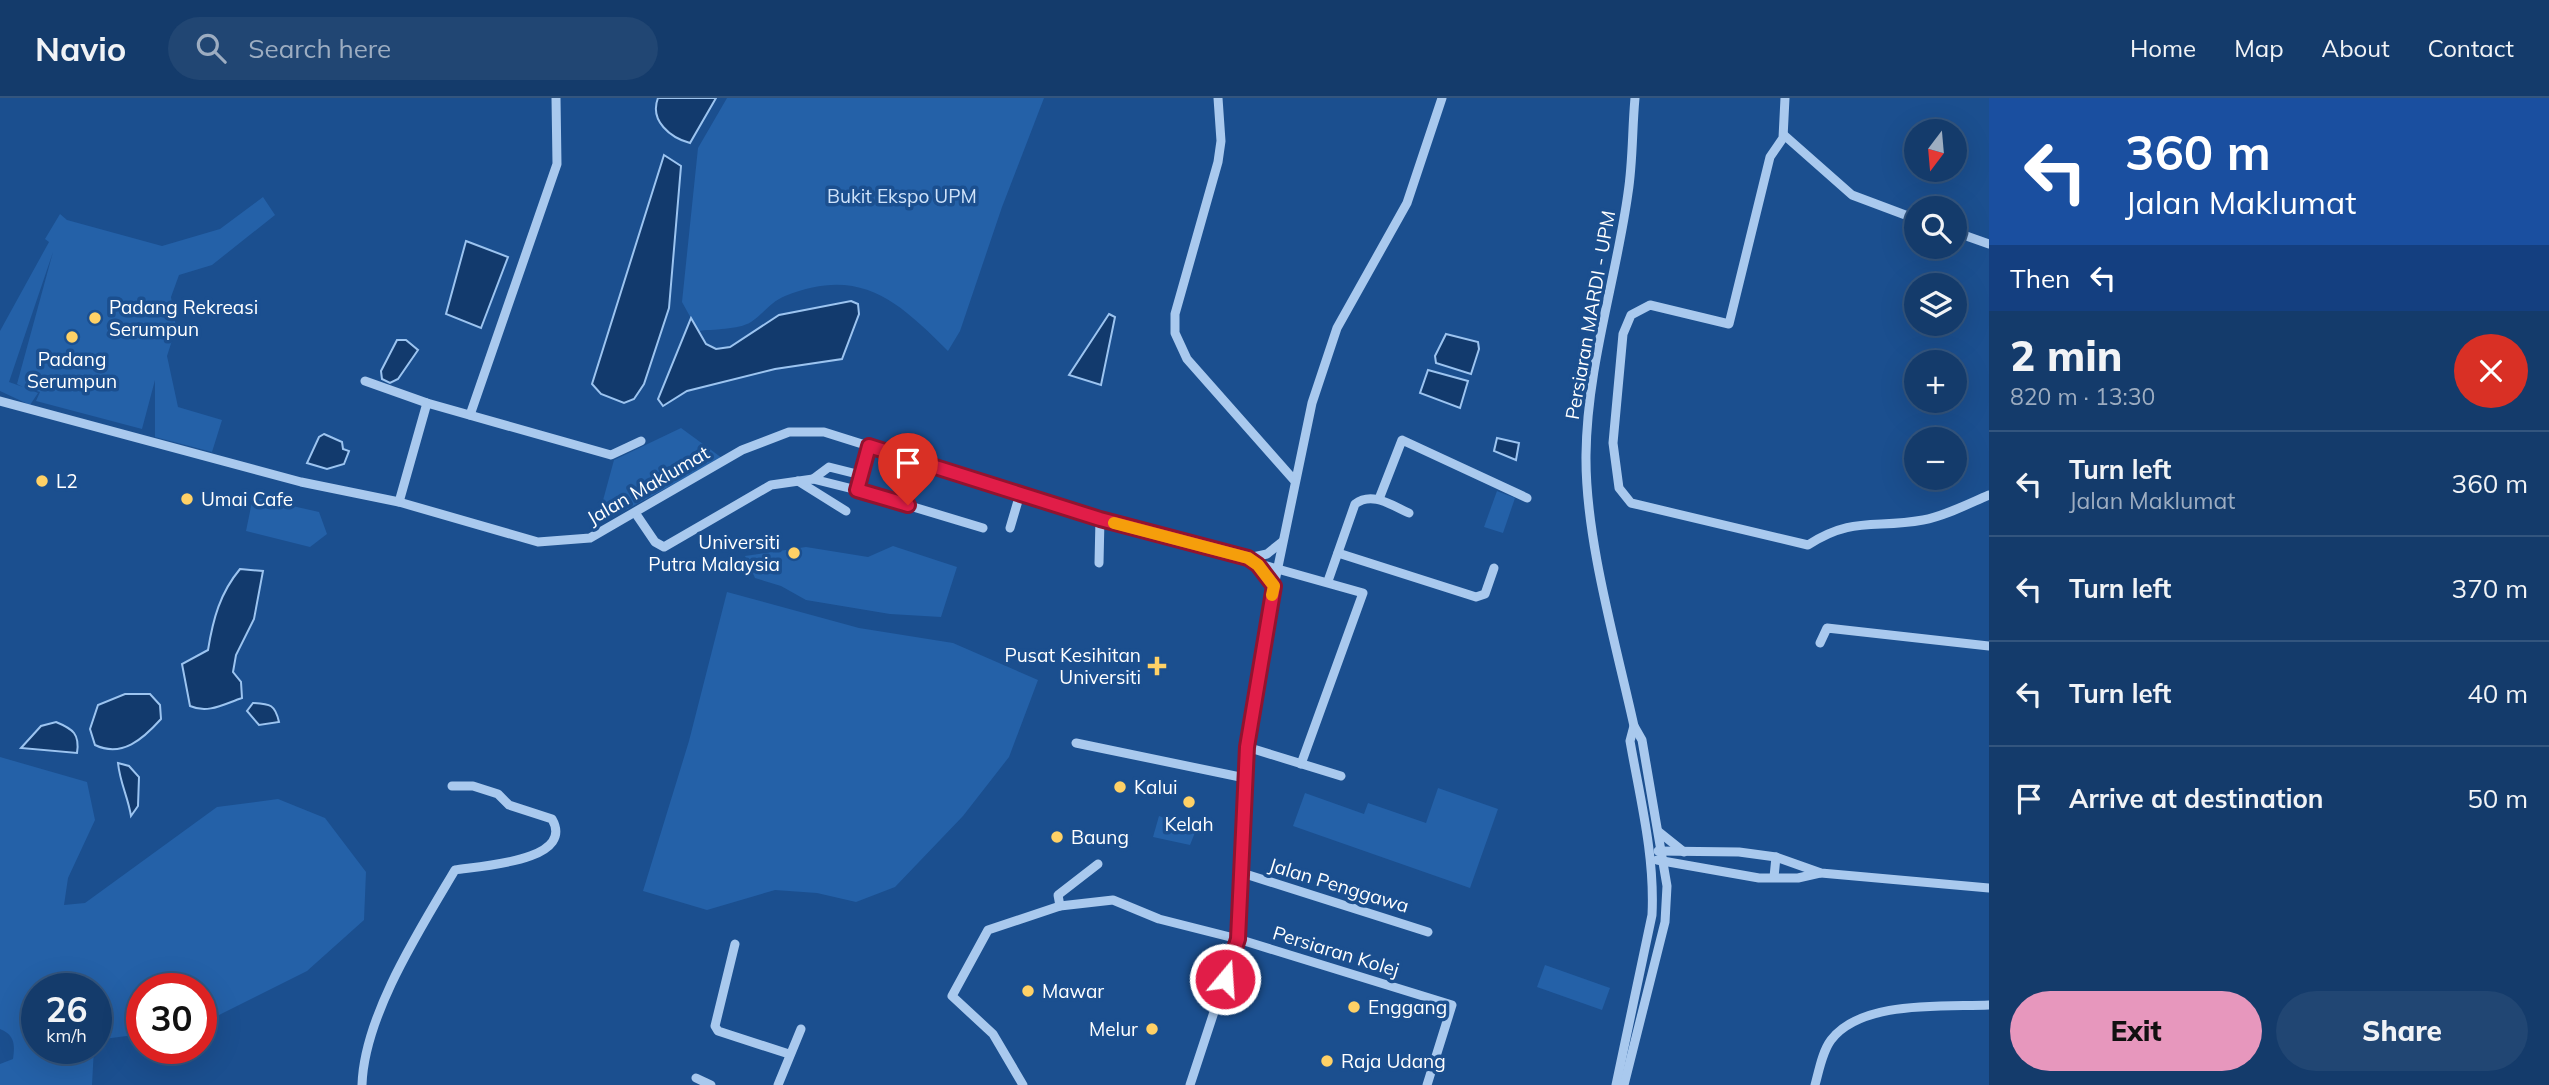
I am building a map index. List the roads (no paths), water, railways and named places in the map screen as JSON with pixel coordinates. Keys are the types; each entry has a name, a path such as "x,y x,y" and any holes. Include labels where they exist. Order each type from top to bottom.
{"street":[{"path":"470,415 558,164 556,98"},
{"path":"1218,98 1221,141 1218,162 1175,314 1175,333 1187,359 1294,480"},
{"path":"1190,1085 1238,939 1239,872 1247,747 1282,542 1312,404 1330,345 1408,203 1442,98"},
{"name":"Persiaran MARDI - UPM","path":"1624,1085 1664,922 1667,886 1642,740 1634,726 1593,530 1586,456 1590,399 1628,194 1634,98"},
{"path":"1785,98 1781,139 1770,157 1728,324 1650,305 1631,315 1623,334 1613,443 1619,488 1631,503 1808,545 1829,531 1849,525 1922,520 1989,495"},
{"path":"1781,139 1852,195 1904,214"},
{"path":"1967,236 1989,244"},
{"path":"365,381 427,403 611,455 640,441"},
{"name":"Jalan Maklumat","path":"0,399 301,482 399,502 538,542 590,538 636,514 742,450 789,432 824,432 1100,519 1248,558 1363,593 1301,764"},
{"path":"399,502 427,403"},
{"path":"1378,499 1402,440 1527,498"},
{"path":"857,490 869,446"},
{"path":"813,479 829,467 861,475"},
{"path":"636,514 654,542 664,547 771,485 813,479 983,528"},
{"path":"798,481 846,511"},
{"path":"1010,528 1020,494"},
{"path":"1328,581 1355,504 1362,498 1378,499 1409,513"},
{"path":"1099,563 1100,519"},
{"path":"1248,558 1267,554 1282,542"},
{"path":"1338,553 1476,597 1485,594 1494,568"},
{"path":"1248,558 1258,565 1274,586"},
{"path":"1820,643 1827,628 1989,646"},
{"name":"Persiaran MARDI - UPM","path":"1616,1085 1652,915 1650,855 1630,741 1634,726"},
{"path":"1076,743 1245,778"},
{"path":"1247,747 1341,776"},
{"path":"362,1085 362,1066 376,1024 408,949 456,870 526,859 550,846 556,836 557,829 552,819 509,805 498,794 473,786 452,786"},
{"path":"1658,831 1670,844 1688,854"},
{"path":"1650,855 1739,852 1776,857 1821,873"},
{"path":"1663,856 1735,875 1774,877 1821,873 1989,888"},
{"path":"1774,877 1776,857"},
{"path":"1667,886 1675,867 1681,862"},
{"path":"1060,906 1058,895 1098,864"},
{"name":"Jalan Penggawa","path":"1239,872 1428,932"},
{"name":"Persiaran Kolej","path":"1023,1085 993,1034 953,996 988,930 1060,906 1112,900 1159,919 1238,939 1452,1005 1427,1085"},
{"path":"735,944 715,1026 718,1031 789,1054"},
{"path":"1815,1085 1828,1046 1850,1021 1879,1012 1989,1005"},
{"path":"778,1085 801,1029"},
{"path":"696,1078 711,1085"}],"place":[{"name":"Padang Rekreasi Serumpun","path":"95,318"},
{"name":"Padang Serumpun","path":"72,337"},
{"name":"L2","path":"42,481"},
{"name":"Umai Cafe","path":"187,499"},
{"name":"Universiti Putra Malaysia","path":"794,553"},
{"name":"Pusat Kesihitan Universiti","path":"1157,666"},
{"name":"Kalui","path":"1120,787"},
{"name":"Kelah","path":"1189,802"},
{"name":"Baung","path":"1057,837"},
{"name":"Mawar","path":"1028,991"},
{"name":"Enggang","path":"1354,1007"},
{"name":"Melur","path":"1152,1029"},
{"name":"Raja Udang","path":"1327,1061"}],"park label":[{"name":"Bukit Ekspo UPM","path":"902,196"}]}
